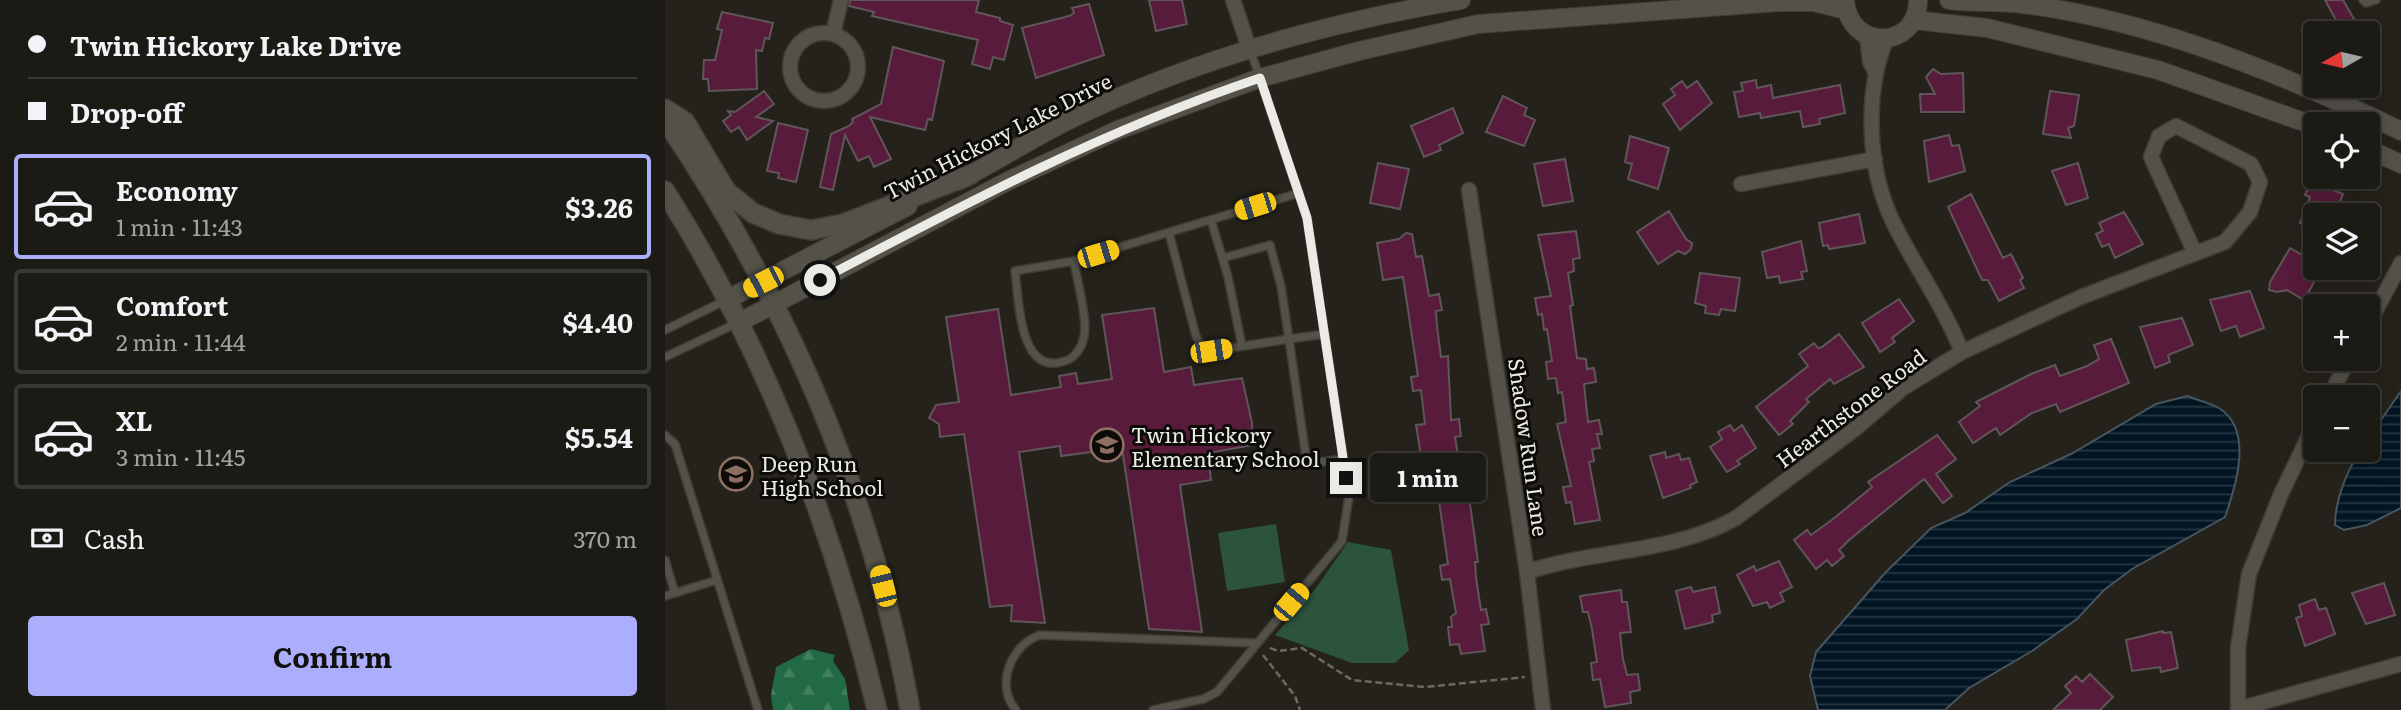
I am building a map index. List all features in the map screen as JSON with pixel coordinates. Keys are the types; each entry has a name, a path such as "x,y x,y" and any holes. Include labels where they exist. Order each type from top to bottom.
{"main road":[{"path":"665,109 685,122 726,191 753,213 779,224 811,230 843,224 970,175"},
{"path":"665,119 745,247 775,304 830,429 863,514 890,615 910,710"},
{"path":"665,191 728,299 784,419 819,509 857,626 877,710"}],"street":[{"path":"833,34 841,0"},
{"path":"1233,0 1250,51"},
{"name":"Twin Hickory Lake Drive","path":"728,299 970,175 1085,112 1184,72 1250,51 1344,24 1461,0"},
{"path":"740,322 1043,164 1163,112 1260,78 1359,51 1478,24 1781,2 1845,5 1857,30 1867,36 1887,38 1907,29 1914,20 1919,0"},
{"path":"1949,0 2025,4 2166,37 2229,58 2401,131"},
{"path":"1914,20 1987,28 2158,70 2303,122"},
{"path":"833,34 851,46 858,66 857,77 852,86 835,100 814,100 796,87 790,76 793,53 809,36 833,34"},
{"path":"1867,36 1870,62 1875,71 1875,159 1893,223 1948,317 1962,352"},
{"path":"1875,71 1881,64 1887,38"},
{"name":"Hearthstone Road","path":"1527,572 1559,561 1684,540 1714,531 1855,429 1903,388 1962,352 2081,297 2225,242 2251,212 2260,181 2251,164 2176,127 2159,136 2151,157 2195,253"},
{"path":"2380,154 2401,164"},
{"path":"1741,184 1875,159"},
{"name":"Shadow Run Lane","path":"1469,190 1527,572 1543,710"},
{"path":"2380,302 2401,263"},
{"path":"2303,448 2281,494 2249,574 2238,648 2238,709 2401,664"}],"lane":[{"path":"2363,0 2366,3 2376,0"},
{"path":"1153,710 1203,699 1217,692 1342,541 1349,496 1307,218 1250,51"},
{"path":"1074,261 1085,334 1073,357 1062,362 1045,361 1030,351 1024,338 1015,271 1074,261 1299,193"},
{"path":"1211,220 1223,258 1242,346"},
{"path":"1169,233 1195,335 1202,347 1211,351 1325,334"},
{"path":"1223,258 1270,245 1281,286 1307,464 1343,459"},
{"path":"665,330 728,299"},
{"path":"665,357 740,322"},
{"path":"665,435 675,444 758,710"},
{"path":"665,560 675,593"},
{"path":"665,596 717,580"},
{"path":"1016,710 1006,684 1011,659 1027,639 1041,635 1257,643"}],"path":[{"path":"1257,643 1278,651 1302,648 1352,680 1388,685 1426,687 1540,675"},
{"path":"1261,652 1295,696 1300,710"}],"green space":[{"path":"1276,524 1285,582 1227,591 1218,533"},
{"path":"1348,542 1391,550 1409,650 1395,663 1352,663 1275,635 1316,588"},
{"path":"811,649 835,655 833,661 845,679 850,710 773,710 771,695 776,667"}],"water":[{"path":"2401,391 2401,508 2367,525 2344,530 2335,525 2340,496 2354,462 2380,462 2380,422"},
{"path":"2187,396 2219,408 2230,418 2236,430 2239,444 2237,475 2225,517 2132,569 2104,590 2077,619 2032,651 1969,688 1945,710 1818,710 1810,676 1816,652 1885,573 1931,528 1965,513 2010,482 2071,454 2156,404"}],"building":[{"path":"850,0 979,0 976,12 1000,18 1000,21 1013,25 1004,60 993,57 990,69 972,64 978,40 872,16 874,12 849,6"},
{"path":"1149,0 1182,0 1187,24 1156,31"},
{"path":"2325,0 2343,0 2355,21 2336,21"},
{"path":"1089,4 1104,55 1036,78 1022,28 1069,16 1074,13 1072,8"},
{"path":"722,12 773,23 769,39 765,38 762,51 756,50 757,89 709,91 708,79 703,79 704,60 715,60 722,30 717,29"},
{"path":"893,47 944,61 932,120 928,119 925,130 870,117 891,159 874,167 869,156 858,161 845,135 833,190 820,187 831,134 849,126 853,122 852,119 881,104"},
{"path":"1933,69 1941,74 1963,73 1964,112 1921,112 1920,94 1935,94 1926,77"},
{"path":"1756,80 1757,88 1771,85 1773,98 1840,85 1845,113 1819,119 1820,124 1803,127 1800,111 1761,118 1760,113 1739,117 1734,92 1743,91 1741,83"},
{"path":"1682,81 1687,88 1697,81 1712,103 1680,130 1663,104 1675,95 1671,89"},
{"path":"764,91 774,104 756,117 773,121 747,140 739,127 731,132 723,121 731,115 728,111 735,112"},
{"path":"2050,91 2079,95 2074,126 2068,128 2071,138 2043,134"},
{"path":"1503,96 1527,108 1524,115 1535,120 1524,146 1486,132"},
{"path":"1453,108 1463,133 1439,145 1441,150 1424,157 1411,126"},
{"path":"778,123 808,130 796,182 778,178 779,173 767,171"},
{"path":"1949,135 1952,146 1959,145 1965,171 1929,182 1924,141"},
{"path":"1630,136 1669,148 1658,189 1628,179 1632,164 1625,162"},
{"path":"1565,159 1573,201 1543,206 1534,164"},
{"path":"1378,163 1409,169 1400,209 1370,203"},
{"path":"2078,163 2088,198 2066,205 2052,171"},
{"path":"2308,189 2331,189 2343,194 2340,203 2308,203 2310,197 2305,195"},
{"path":"1971,194 2003,258 2011,254 2023,278 2020,280 2024,288 1999,301 1988,280 1982,280 1948,207"},
{"path":"1669,211 1686,239 1692,243 1691,249 1685,254 1678,251 1658,264 1637,232"},
{"path":"2124,212 2143,244 2115,258 2109,244 2102,247 2096,234 2103,231 2099,223"},
{"path":"1859,214 1865,243 1829,249 1828,245 1823,246 1819,223"},
{"path":"1576,231 1580,258 1573,259 1574,271 1568,273 1573,305 1570,306 1577,358 1586,359 1587,369 1594,368 1596,382 1584,384 1588,422 1599,420 1602,434 1597,434 1600,448 1592,449 1594,461 1589,462 1600,520 1575,524 1571,502 1566,503 1563,487 1571,486 1557,424 1566,422 1562,392 1558,393 1556,378 1548,379 1546,362 1552,361 1547,329 1544,330 1542,314 1538,315 1535,298 1551,296 1538,235"},
{"path":"1406,233 1412,234 1416,257 1422,256 1429,296 1439,294 1442,310 1436,311 1437,326 1441,357 1448,356 1451,420 1459,419 1461,436 1455,437 1459,461 1422,463 1416,425 1425,424 1421,390 1413,391 1411,377 1418,376 1403,277 1383,280 1377,243 1399,239"},
{"path":"1801,241 1807,271 1801,272 1803,279 1780,283 1779,276 1767,278 1762,252"},
{"path":"2290,248 2303,255 2303,280 2315,280 2307,294 2303,294 2303,299 2287,290 2269,290 2270,282"},
{"path":"1700,273 1740,278 1735,311 1721,309 1719,315 1705,313 1706,306 1695,303"},
{"path":"2250,291 2264,328 2240,337 2236,326 2221,331 2210,300"},
{"path":"1899,299 1914,321 1892,338 1895,342 1880,352 1862,323"},
{"path":"1154,308 1164,372 1191,367 1194,385 1242,378 1252,423 1253,445 1208,453 1211,480 1180,485 1202,632 1149,629 1122,448 1061,456 1060,446 1019,452 1045,623 1011,621 1012,605 990,607 964,434 940,437 939,424 929,418 936,405 959,402 946,317 998,309 1011,395 1061,387 1059,376 1076,373 1078,384 1112,379 1102,315"},
{"path":"2182,318 2193,345 2168,355 2170,362 2155,368 2140,327"},
{"path":"1839,334 1864,367 1834,384 1830,379 1806,399 1809,402 1790,421 1793,424 1779,435 1756,407 1808,366 1799,354 1814,343 1818,348 1822,347"},
{"path":"2111,339 2129,383 2060,412 2056,404 2032,413 2000,435 1996,428 1973,443 1959,422 1980,406 1976,402 2031,374 2055,365 2060,376 2087,366 2099,359 2094,345"},
{"path":"1730,425 1734,431 1742,425 1756,448 1737,461 1740,464 1727,472 1710,447 1722,439 1718,432"},
{"path":"1937,435 1956,459 1936,474 1952,496 1943,503 1924,479 1849,540 1839,550 1844,556 1832,566 1827,560 1816,569 1794,540 1807,530 1811,535 1833,519 1872,487 1868,482"},
{"path":"1665,452 1666,458 1679,454 1681,460 1689,458 1697,482 1690,485 1691,488 1663,498 1650,456"},
{"path":"1467,482 1478,562 1475,562 1476,578 1481,610 1486,609 1489,624 1481,625 1485,651 1461,654 1459,644 1450,645 1448,627 1452,627 1451,617 1456,613 1450,579 1442,580 1440,566 1448,564 1437,487"},
{"path":"1779,561 1792,587 1780,593 1784,601 1770,608 1767,602 1753,606 1737,575 1754,566 1756,571"},
{"path":"2384,583 2395,615 2366,624 2352,593"},
{"path":"1691,587 1693,592 1715,587 1720,613 1712,615 1713,622 1685,629 1676,591"},
{"path":"1621,590 1622,602 1627,602 1631,632 1620,633 1623,659 1627,675 1638,674 1640,690 1630,692 1631,703 1605,707 1600,679 1593,680 1591,663 1597,662 1592,629 1588,612 1583,612 1580,596"},
{"path":"2315,599 2319,610 2326,608 2335,634 2305,646 2296,618 2302,616 2299,605"},
{"path":"2163,631 2171,632 2178,668 2161,672 2160,667 2132,671 2126,640"},
{"path":"2090,674 2113,697 2100,710 2053,710 2071,693 2065,686 2076,676 2082,682"}],"place":[{"name":"Twin Hickory Elementary School","path":"1107,445"},
{"name":"Deep Run High School","path":"736,474"}],"route":[{"path":"820,280 1010,180 1083,146 1174,108 1260,78 1307,218 1346,478"}]}
